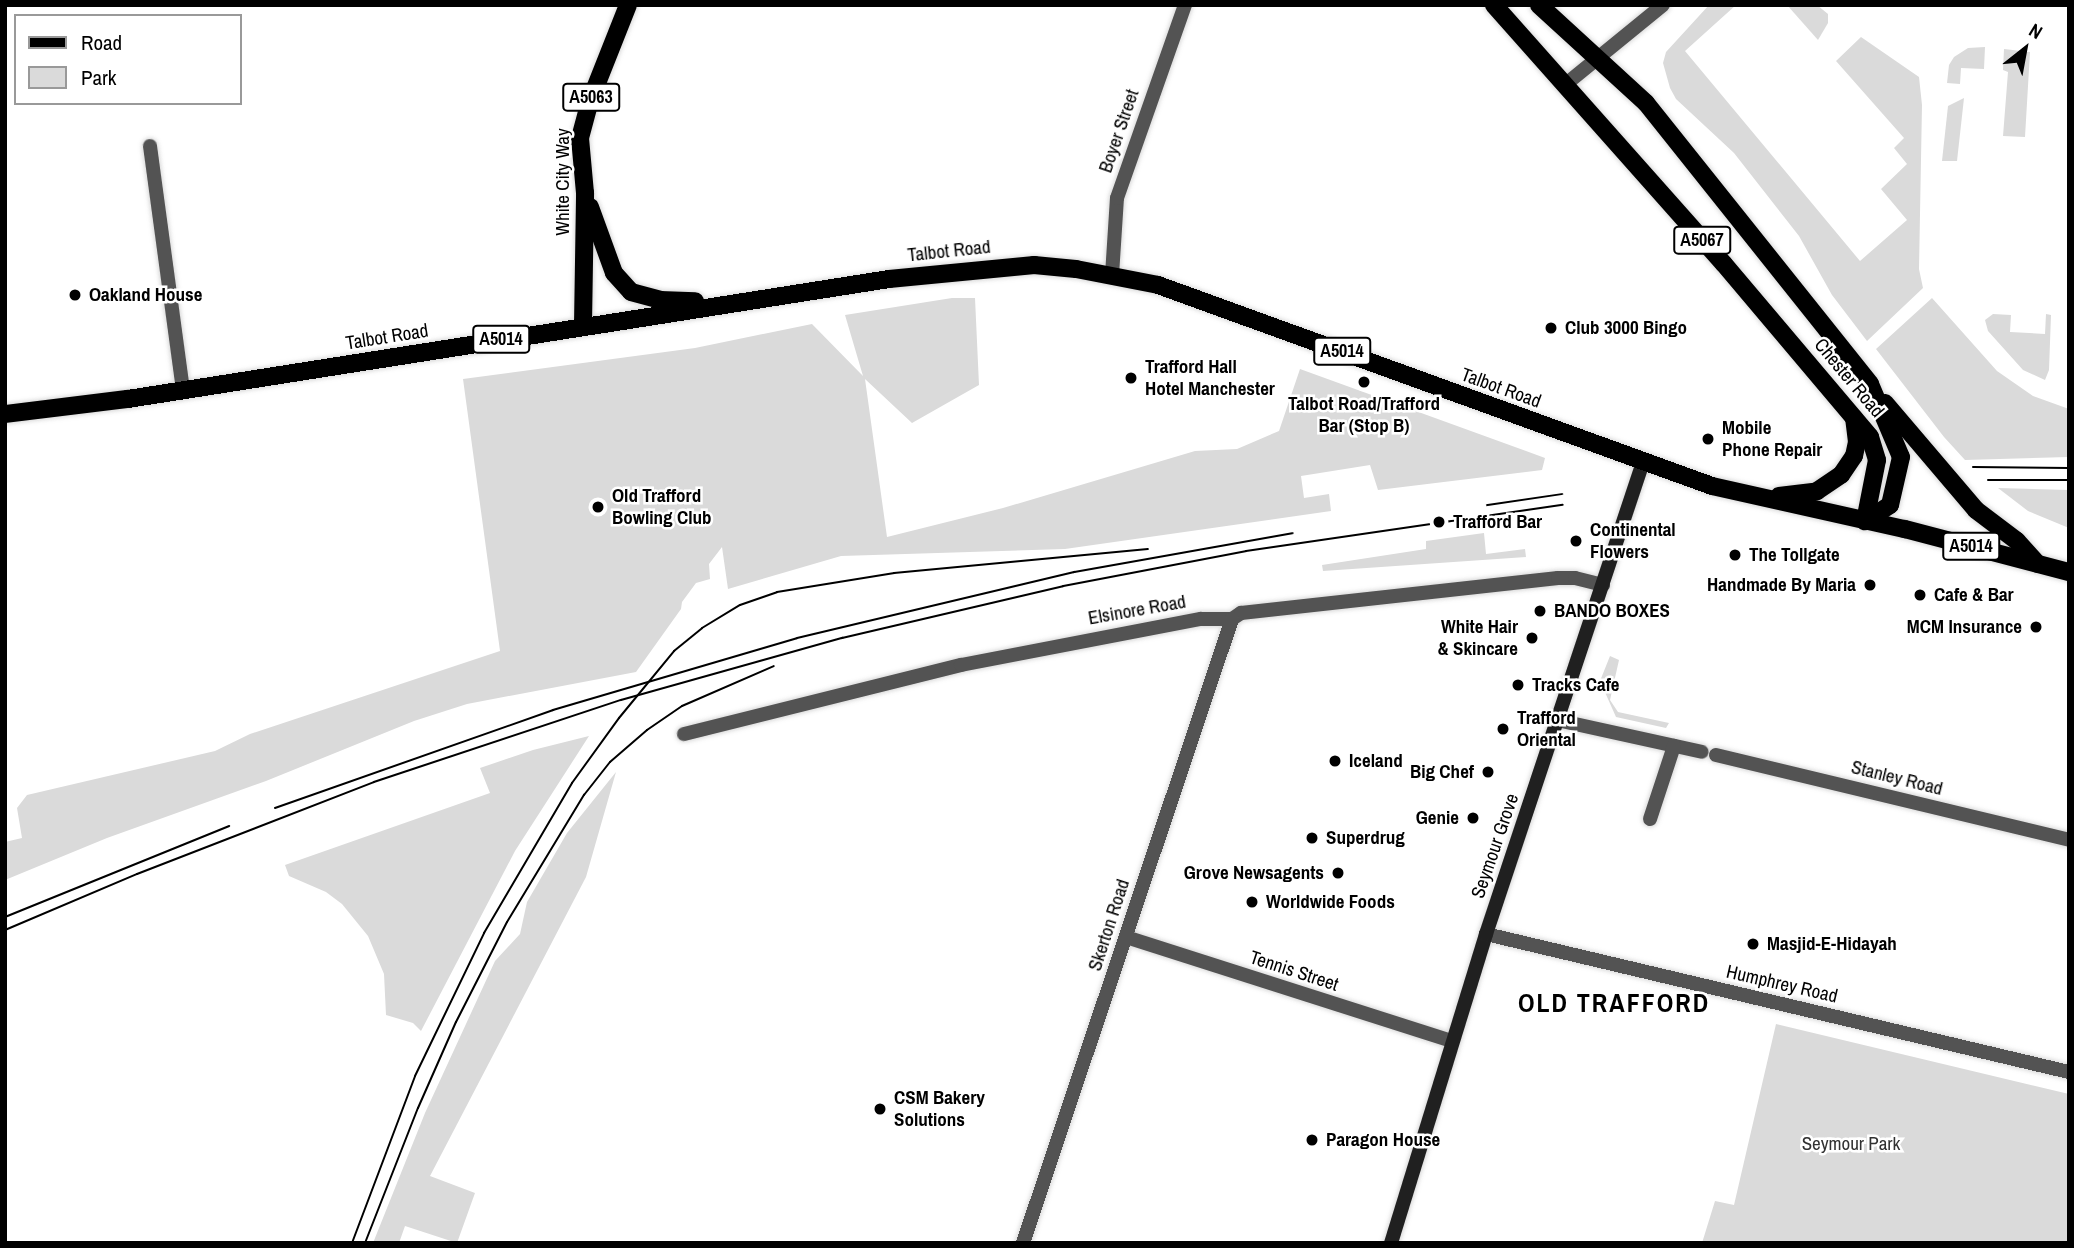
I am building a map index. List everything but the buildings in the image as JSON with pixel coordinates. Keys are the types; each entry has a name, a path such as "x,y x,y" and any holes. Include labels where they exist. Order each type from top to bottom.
{"main road":[{"name":"White City Way","path":"583,325 585,193 580,150 583,122 628,5"},
{"name":"Chester Road","path":"1494,5 1870,437 1877,460 1865,521"},
{"name":"Chester Road","path":"1539,5 1646,103 1870,384 1901,457 1890,505 1865,521"},
{"path":"585,193 611,267 631,292 660,300 737,302"},
{"name":"Talbot Road","path":"5,414 183,390 737,302 973,269 1034,265 1112,275 1158,285 1643,463 1744,494 1865,521"},
{"name":"A5067","path":"1870,384 1976,510 2017,541 2038,564"},
{"path":"1744,494 1801,495 1825,488 1841,475 1854,456 1857,442 1853,416"},
{"name":"Seymour Grove","path":"1391,1243 1429,1126 1451,1041 1643,463"},
{"name":"A5014","path":"1865,521 2069,572"}],"street":[{"name":"Boyer Street","path":"1112,275 1117,198 1185,5"},
{"path":"1566,85 1663,5"},
{"path":"150,146 183,390"},
{"name":"Elsinore Road","path":"684,734 949,668 1080,640 1201,619 1232,619 1241,613 1531,581 1575,578 1603,585"},
{"name":"Skerton Road","path":"1023,1243 1232,619"},
{"name":"Stanley Road","path":"1557,720 2069,839"},
{"path":"1650,819 1674,747"},
{"name":"Humphrey Road","path":"1486,934 2069,1073"},
{"name":"Tennis Street","path":"1126,937 1451,1041"}],"green space":[{"path":"1709,5 1736,5 1685,51 1860,261 1907,220 1881,189 1907,164 1894,148 1904,138 1836,61 1861,37 1919,77 1922,105 1919,269 1923,288 1867,341 1832,295 1799,236 1734,153 1676,99 1670,88 1663,63 1666,52"},
{"path":"1787,5 1817,5 1828,14 1828,23 1818,40"},
{"path":"1985,47 1984,69 1961,68 1960,84 1947,83 1949,65 1954,57 1968,48"},
{"path":"2004,49 2030,52 2025,137 2003,136 2008,72 2003,70"},
{"path":"1964,98 1957,161 1942,161 1948,106"},
{"path":"952,298 975,298 979,385 912,423 865,379 887,537 1003,508 1195,451 1237,449 1279,431 1300,369 1545,458 1542,470 1378,490 1370,465 1301,476 1304,498 1329,494 1331,511 1065,549 841,556 728,589 722,547 709,564 710,579 696,583 636,672 467,704 414,721 266,781 107,838 5,880 5,842 22,838 17,808 27,795 215,751 250,734 500,651 463,379 695,348 812,324 863,376 845,315"},
{"path":"1932,298 1997,371 2033,396 2069,409 2069,457 1965,460 1944,437 1876,349"},
{"path":"1993,314 2011,315 2010,332 2045,334 2046,314 2051,315 2049,370 2045,380 2023,370 1988,331 1985,320"},
{"path":"1998,488 2069,490 2069,528 2028,511"},
{"path":"1484,533 1486,554 1525,549 1526,557 1323,571 1322,565 1426,549 1426,541"},
{"path":"1610,656 1619,660 1610,700 1618,712 1669,723 1666,728 1616,717 1600,681"},
{"path":"589,736 515,851 421,1031 413,1023 386,1015 384,974 368,936 342,904 326,892 289,876 285,865 490,793 480,768 533,750"},
{"path":"616,772 586,877 430,1176 475,1193 457,1243 405,1226 399,1243 373,1243 425,1113 495,961 520,934 527,902 567,833"},
{"name":"Seymour Park","path":"1776,1024 2069,1094 2069,1243 1702,1243 1715,1201 1734,1205"}],"tram line":[{"path":"1973,467 2069,468"},
{"path":"1988,480 2069,480"},
{"path":"1487,505 1562,494"},
{"path":"5,930 137,874 374,782 621,700 842,638 1063,586 1246,551 1563,505"},
{"path":"275,808 553,710 797,638 1074,572 1293,533"},
{"path":"352,1243 415,1076 484,933 572,783 619,718 674,651 702,628 740,605 777,592 894,573 1148,549"},
{"path":"365,1243 418,1108 456,1022 507,922 584,795 610,762 647,730 682,706 774,666"},
{"path":"5,917 229,826"}],"place":[{"name":"Oakland House","path":"75,295"},
{"name":"Club 3000 Bingo","path":"1551,328"},
{"name":"Trafford Hall Hotel Manchester","path":"1131,378"},
{"name":"Talbot Road/Trafford Bar (Stop B)","path":"1364,382"},
{"name":"Mobile Phone Repair","path":"1708,439"},
{"name":"Old Trafford Bowling Club","path":"598,507"},
{"name":"Trafford Bar","path":"1439,522"},
{"name":"Continental Flowers","path":"1576,541"},
{"name":"The Tollgate","path":"1735,555"},
{"name":"Handmade By Maria","path":"1870,585"},
{"name":"Cafe & Bar","path":"1920,595"},
{"name":"BANDO BOXES","path":"1540,611"},
{"name":"MCM Insurance","path":"2036,627"},
{"name":"White Hair & Skincare","path":"1532,638"},
{"name":"Tracks Cafe","path":"1518,685"},
{"name":"Trafford Oriental","path":"1503,729"},
{"name":"Iceland","path":"1335,761"},
{"name":"Big Chef","path":"1488,772"},
{"name":"Genie","path":"1473,818"},
{"name":"Superdrug","path":"1312,838"},
{"name":"Grove Newsagents","path":"1338,873"},
{"name":"Worldwide Foods","path":"1252,902"},
{"name":"Masjid-E-Hidayah","path":"1753,944"},
{"name":"CSM Bakery Solutions","path":"880,1109"},
{"name":"Paragon House","path":"1312,1140"}],"district":[{"name":"OLD TRAFFORD","path":"1614,1003"}]}
